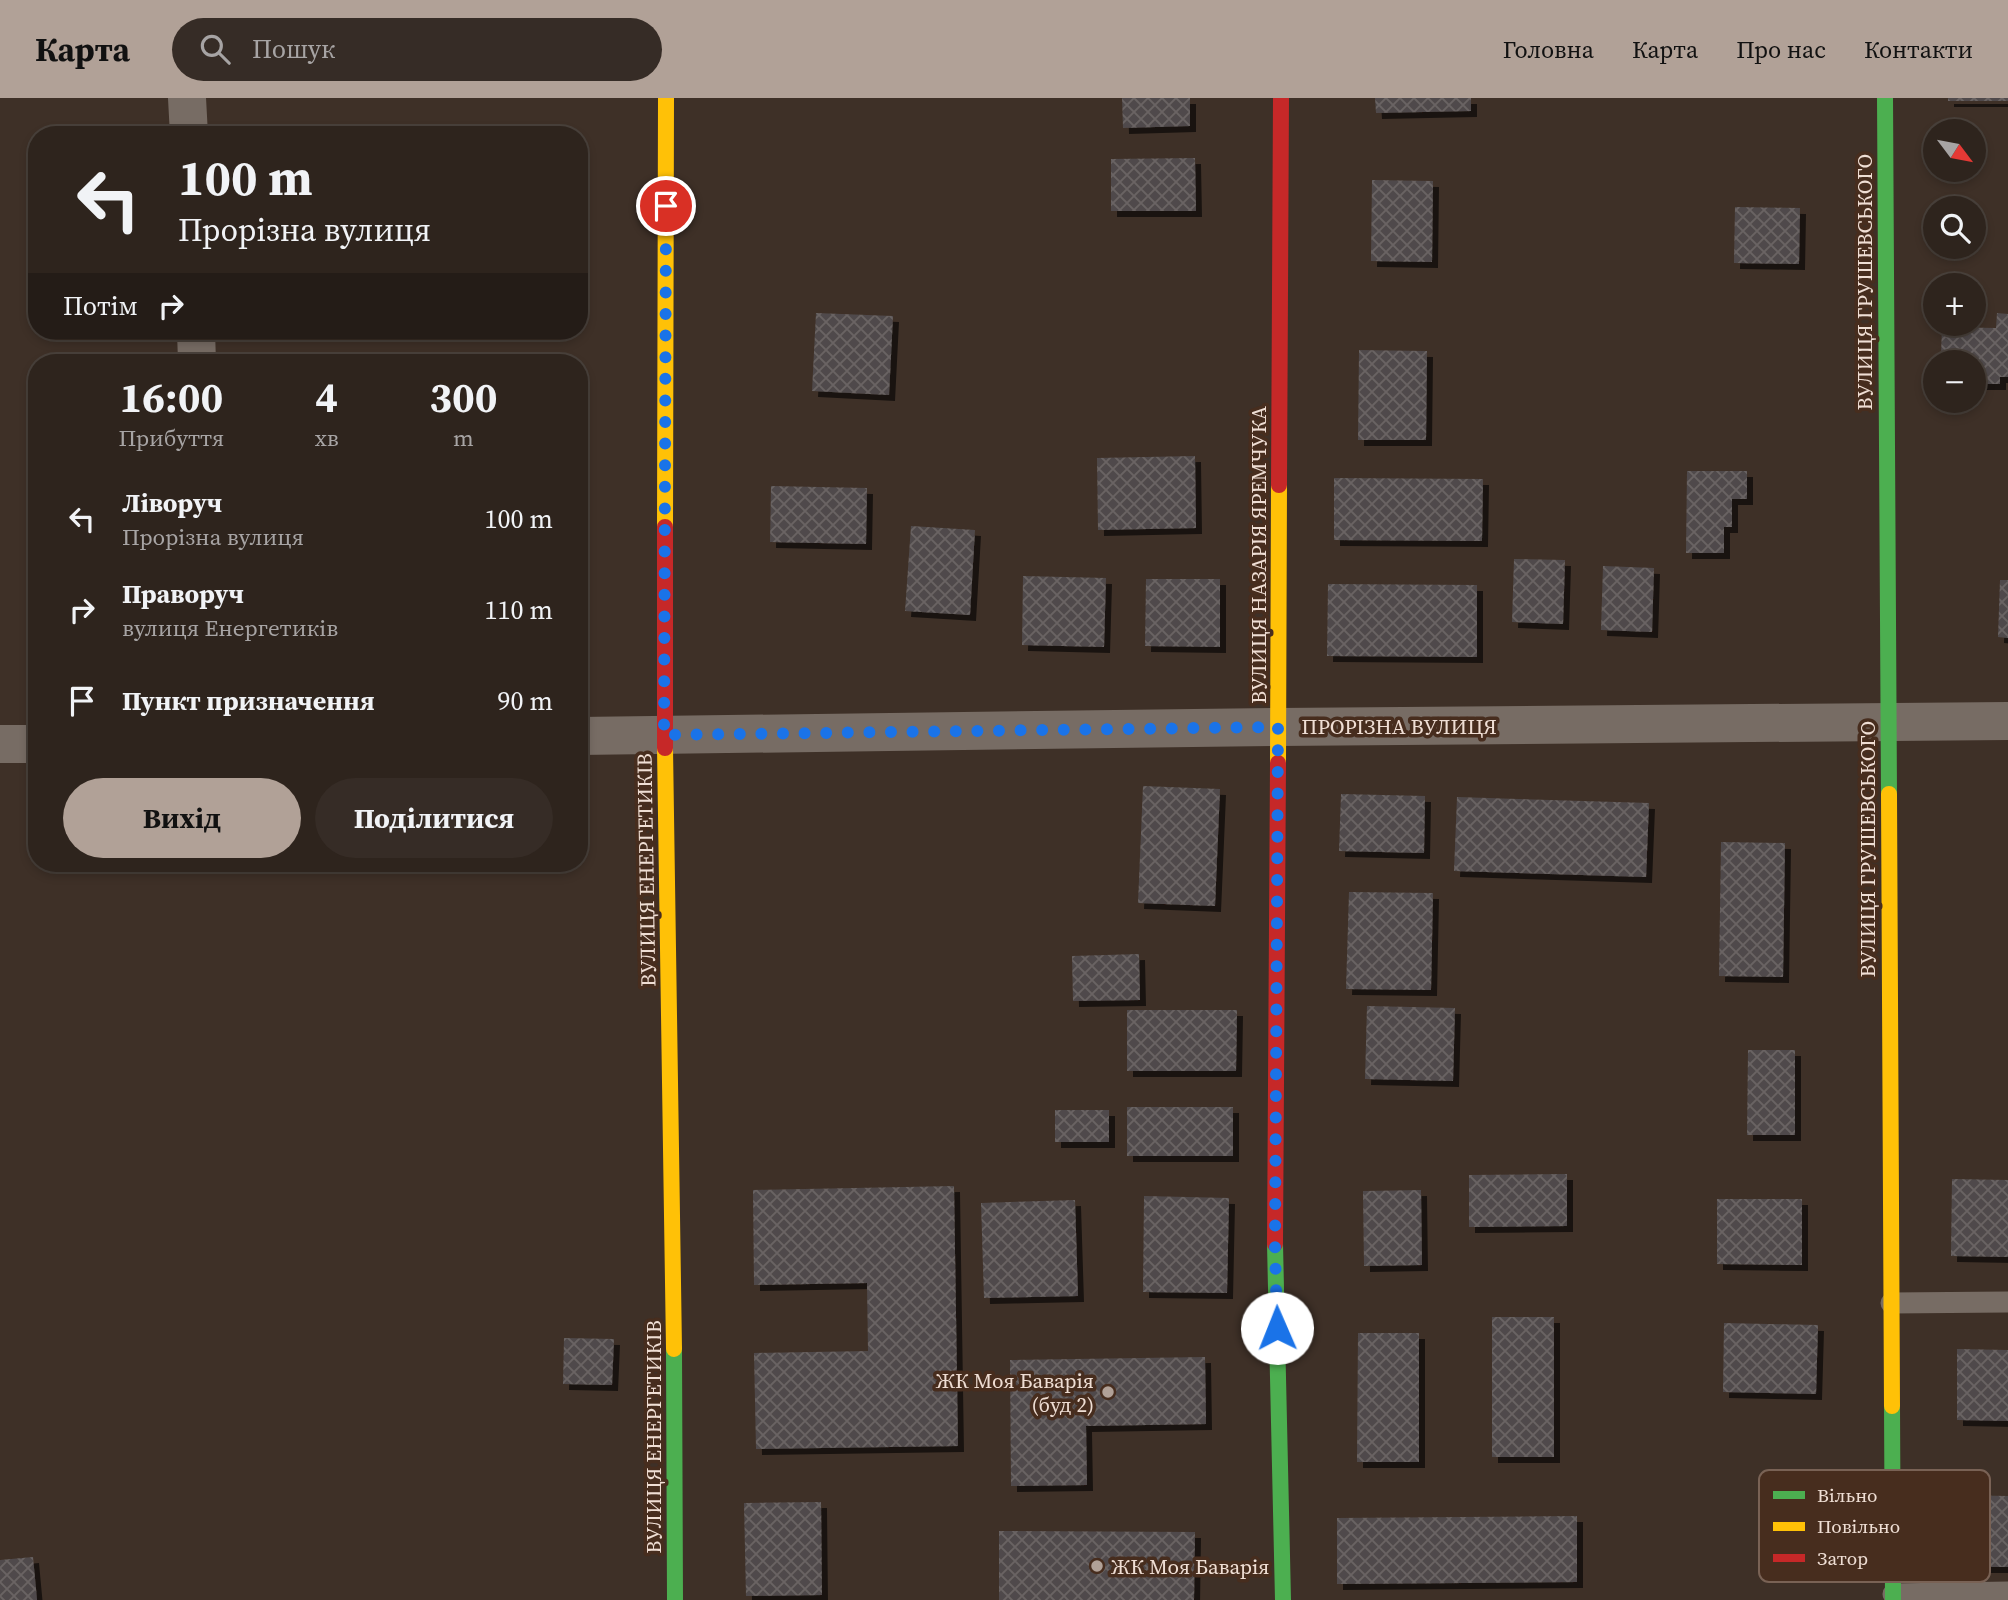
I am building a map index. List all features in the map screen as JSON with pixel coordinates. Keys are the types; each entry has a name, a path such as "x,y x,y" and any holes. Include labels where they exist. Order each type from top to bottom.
{"street":[{"path":"187,98 189,126"},
{"name":"ВУЛИЦЯ ЕНЕРГЕТИКІВ","path":"666,98 664,735 674,1299 675,1600"},
{"name":"ВУЛИЦЯ НАЗАРІЯ ЯРЕМЧУКА","path":"1281,98 1275,1246 1283,1600"},
{"name":"ВУЛИЦЯ ГРУШЕВСЬКОГО","path":"1885,98 1892,1470"},
{"name":"ПРОРІЗНА ВУЛИЦЯ","path":"588,736 2008,721"},
{"path":"0,744 28,744"}],"lane":[{"path":"1891,1303 2008,1302"},
{"path":"1893,1597 2008,1592"}],"building":[{"path":"1122,98 1190,98 1190,126 1123,128"},
{"path":"1375,98 1471,98 1471,111 1376,113"},
{"path":"1948,98 2008,98 2008,101 1948,101"},
{"path":"1195,158 1196,211 1111,211 1111,159"},
{"path":"1372,180 1433,181 1432,262 1371,261"},
{"path":"1735,207 1800,208 1799,264 1734,263"},
{"path":"816,313 893,316 889,395 812,391"},
{"path":"1997,313 2008,314 2008,377 2000,377 2000,384 1986,384 1986,350 1941,350 1942,336 1986,336 1986,328 1996,328"},
{"path":"1359,350 1427,351 1426,440 1358,440"},
{"path":"1195,456 1196,528 1098,530 1097,458"},
{"path":"1687,471 1747,471 1747,499 1732,499 1732,527 1724,527 1724,553 1686,553"},
{"path":"1334,478 1483,479 1482,541 1334,540"},
{"path":"771,486 867,488 866,544 770,542"},
{"path":"911,526 975,530 970,615 905,611"},
{"path":"1514,559 1565,560 1563,624 1512,622"},
{"path":"1603,566 1654,568 1652,632 1601,630"},
{"path":"1023,576 1106,578 1104,647 1022,645"},
{"path":"1146,579 1220,579 1220,647 1145,646"},
{"path":"2000,580 2008,580 2008,638 1998,637"},
{"path":"1328,584 1477,585 1477,657 1327,656"},
{"path":"1143,786 1220,789 1215,906 1138,903"},
{"path":"1341,794 1425,796 1424,853 1339,851"},
{"path":"1457,797 1649,803 1646,877 1454,871"},
{"path":"1721,842 1785,843 1783,977 1719,976"},
{"path":"1349,892 1433,893 1431,990 1346,989"},
{"path":"1139,954 1140,1000 1073,1001 1072,956"},
{"path":"1367,1006 1455,1008 1453,1081 1365,1079"},
{"path":"1127,1010 1237,1010 1236,1071 1127,1071"},
{"path":"1748,1050 1795,1050 1795,1135 1747,1135"},
{"path":"1127,1107 1233,1107 1233,1156 1127,1156"},
{"path":"1055,1110 1109,1110 1109,1142 1055,1142"},
{"path":"1567,1174 1567,1226 1469,1227 1469,1175"},
{"path":"1952,1179 2008,1180 2008,1257 1951,1256"},
{"path":"954,1186 958,1446 756,1449 754,1353 868,1351 867,1283 754,1285 753,1190"},
{"path":"1421,1190 1422,1265 1364,1266 1363,1191"},
{"path":"1144,1196 1229,1198 1227,1293 1143,1292"},
{"path":"1717,1199 1802,1199 1802,1265 1717,1264"},
{"path":"1075,1200 1078,1296 984,1298 981,1203"},
{"path":"1492,1317 1554,1317 1554,1457 1492,1457"},
{"path":"1724,1323 1818,1325 1816,1394 1723,1392"},
{"path":"1358,1333 1419,1333 1419,1462 1357,1462"},
{"path":"564,1338 614,1339 612,1385 563,1384"},
{"path":"1957,1349 2008,1350 2008,1421 1957,1420"},
{"name":"ЖК Моя Баварія (буд 2)","path":"1205,1357 1206,1424 1086,1426 1087,1485 1011,1486 1010,1360"},
{"path":"1990,1496 2008,1496 2008,1567 1990,1567"},
{"path":"821,1502 822,1595 746,1596 744,1503"},
{"path":"1577,1516 1577,1582 1337,1584 1337,1518"},
{"name":"ЖК Моя Баварія","path":"999,1531 1195,1532 1194,1600 999,1600"},
{"path":"33,1557 37,1600 0,1600 0,1560"}],"traffic: fast":[{"path":"1885,98 1889,794"},
{"path":"1275,1244 1283,1600"},
{"path":"674,1349 675,1600"},
{"path":"1892,1406 1892,1470"},
{"path":"1893,1582 1893,1600"}],"traffic: slow":[{"path":"665,527 666,98"},
{"path":"1278,763 1279,485"},
{"path":"665,748 674,1349"},
{"path":"1889,794 1892,1406"}],"traffic: jam":[{"path":"1279,485 1281,98"},
{"path":"665,527 665,748"},
{"path":"1275,1244 1278,763"}],"place":[{"name":"ЖК Моя Баварія (буд 2)","path":"1108,1392"},
{"name":"ЖК Моя Баварія","path":"1097,1566"}],"route":[{"path":"666,206 664,735 1278,727 1275,1246 1277,1328"}]}
